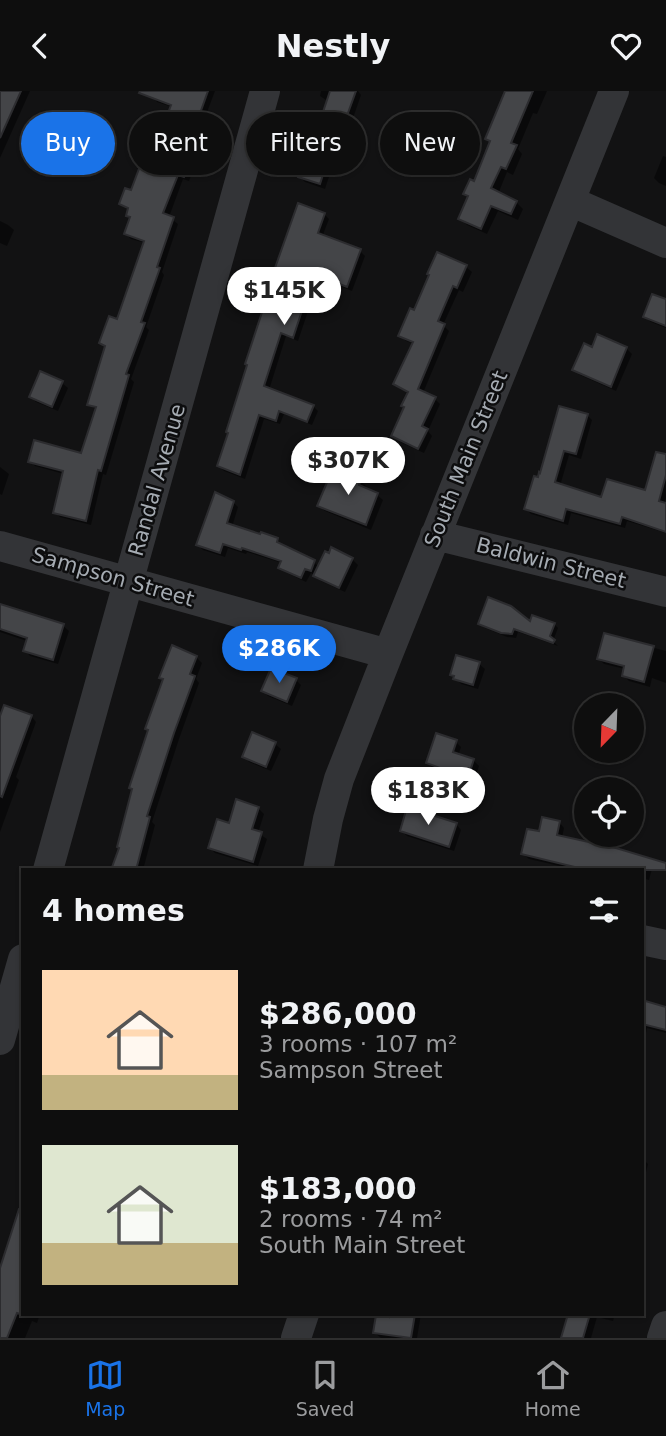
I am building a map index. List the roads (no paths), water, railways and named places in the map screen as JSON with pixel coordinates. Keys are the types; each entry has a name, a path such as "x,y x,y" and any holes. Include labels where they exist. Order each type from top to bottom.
{"street":[{"name":"Randal Avenue","path":"49,868 265,91"},
{"name":"South Main Street","path":"322,868 328,819 339,779 614,91"},
{"path":"570,201 666,243"},
{"name":"Baldwin Street","path":"435,535 666,592"},
{"name":"Sampson Street","path":"0,545 388,654"},
{"path":"644,940 666,945"},
{"path":"0,1040 21,966"},
{"path":"296,1338 303,1316"},
{"path":"662,1338 666,1327"}]}
